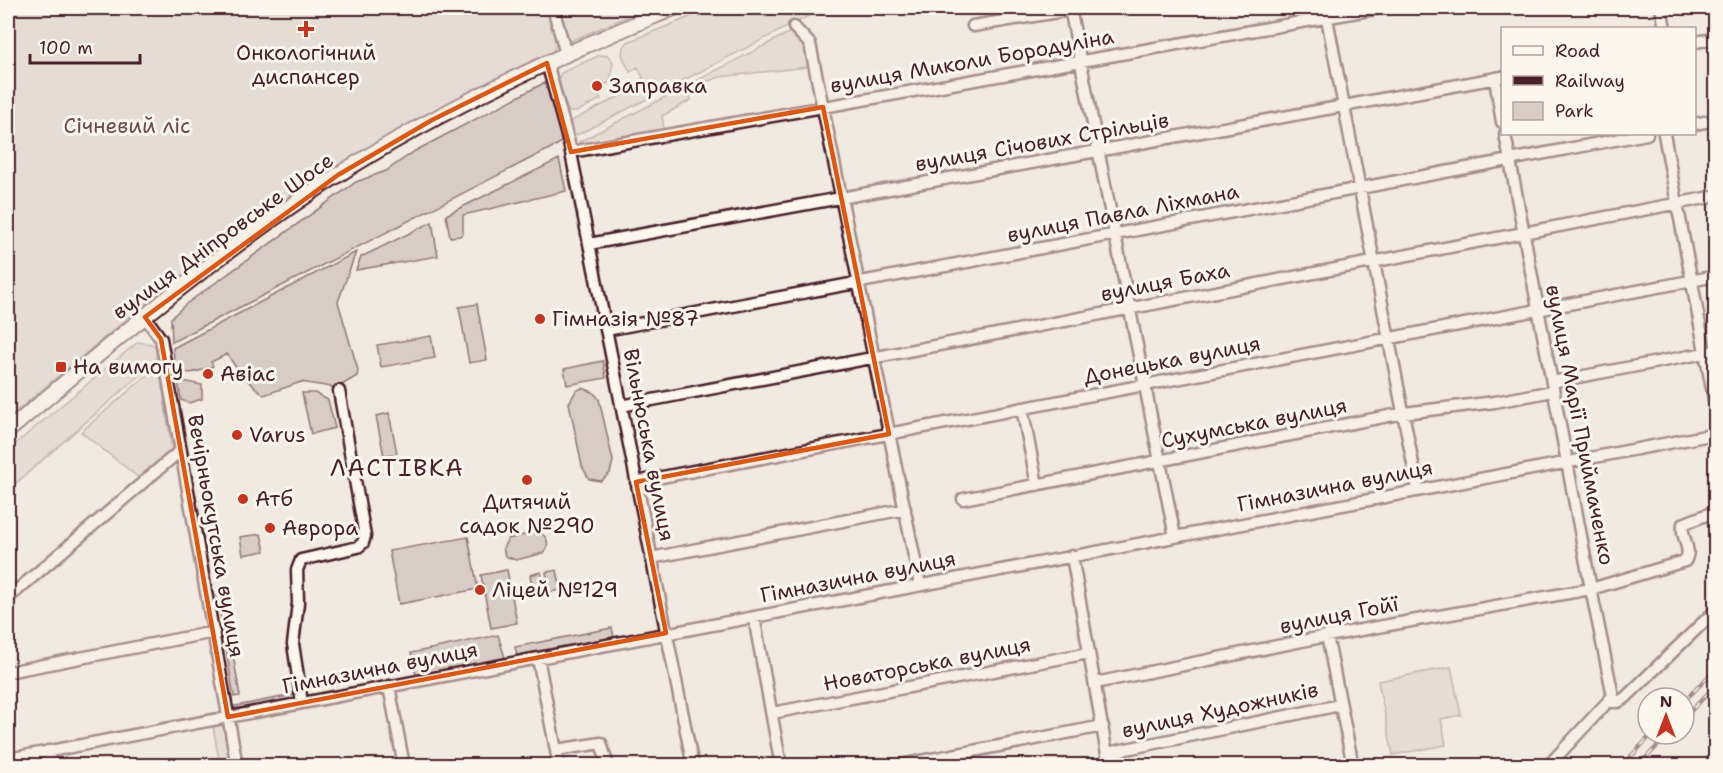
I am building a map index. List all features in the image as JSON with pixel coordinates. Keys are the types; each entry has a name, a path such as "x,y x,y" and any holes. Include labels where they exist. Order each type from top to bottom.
{"main road":[{"name":"вулиця Дніпровське Шосе","path":"8,430 212,264 333,178 432,120 566,54 674,8"}],"street":[{"path":"553,8 566,54"},
{"name":"вулиця Миколи Бородуліна","path":"571,152 1081,61 1327,12 1380,8"},
{"path":"1661,8 1665,27"},
{"path":"973,26 1070,9 1175,537"},
{"path":"1327,12 1418,490"},
{"path":"794,27 810,44 920,585"},
{"path":"1696,42 1716,39"},
{"name":"Вільнюська вулиця","path":"547,63 571,152 693,765"},
{"path":"1499,78 1501,100"},
{"name":"вулиця Січових Стрільців","path":"589,244 1499,78"},
{"path":"1696,124 1716,120"},
{"name":"вулиця Марії Приймаченко","path":"1504,135 1591,589 1685,561 1688,551 1682,531 1683,524 1716,511"},
{"name":"вулиця Павла Ліхмана","path":"606,330 1641,135"},
{"path":"1664,135 1691,280 1710,352 1716,410"},
{"name":"вулиця Баха","path":"621,406 1716,196"},
{"name":"Донецька вулиця","path":"636,482 1716,276"},
{"name":"Вечірньокутська вулиця","path":"145,317 162,339 237,765"},
{"name":"Сухумська вулиця","path":"963,499 1404,413 1495,402 1710,352"},
{"path":"302,703 294,659 297,570 302,560 358,548 365,536 339,392"},
{"path":"1022,408 1037,485"},
{"name":"Гімназична вулиця","path":"8,759 1716,434"},
{"path":"8,598 181,450"},
{"path":"651,558 904,509"},
{"path":"1072,556 1110,765"},
{"path":"1548,765 1608,702 1613,690 1591,589"},
{"name":"вулиця Гойї","path":"1095,683 1327,636 1591,589"},
{"path":"1608,702 1618,702 1625,698 1716,610"},
{"path":"754,617 782,765"},
{"path":"8,672 214,633"},
{"path":"1327,636 1353,765"},
{"name":"Новаторська вулиця","path":"772,713 1089,653"},
{"path":"538,658 559,765"},
{"path":"389,686 404,765"},
{"name":"вулиця Художників","path":"1107,753 1340,705"},
{"path":"895,765 1103,726"},
{"path":"556,750 601,742 608,765"},
{"path":"48,751 51,765"}],"highlighted area":[{"path":"547,63 571,152 823,107 889,434 636,482 666,633 228,717 161,339 145,317 338,175 432,120"}],"green space":[{"name":"Січневий ліс","path":"8,8 549,8 558,41 553,51 353,157 238,230 231,239 159,292 8,418"},
{"path":"556,8 647,8 568,42"},
{"path":"712,8 824,8 577,135 573,135 569,126 571,121 624,94 643,78 638,67 630,72 622,55 623,47 628,42"},
{"path":"796,29 810,44 815,66 720,77 689,88 691,100 662,116 665,135 588,149 579,142"},
{"path":"600,55 608,56 613,62 610,82 596,89 601,99 576,112 570,112 565,106 559,78 561,73"},
{"path":"544,83 550,88 561,135 561,142 557,145 172,342 171,318 186,304 356,182 386,171 415,151"},
{"path":"559,159 566,191 463,215 463,233 460,236 450,237 446,215"},
{"path":"432,222 438,256 356,270 361,257"},
{"path":"356,252 338,302 358,370 357,376 337,388 301,382 264,395 241,375 227,354 211,362 213,366 199,371 189,373 175,368 173,348"},
{"path":"477,304 487,360 469,363 459,307"},
{"path":"431,336 435,358 381,367 377,345"},
{"path":"138,342 152,344 156,348 156,361 8,490 8,450"},
{"path":"603,361 606,378 567,385 564,369"},
{"path":"159,365 172,451 143,481 81,432"},
{"path":"178,380 202,385 202,399 189,403 181,400"},
{"path":"582,388 593,392 599,399 613,461 610,473 601,481 589,479 582,466 569,403 576,391"},
{"path":"302,393 315,393 328,400 335,428 311,434"},
{"path":"389,413 397,453 384,456 376,416"},
{"path":"535,532 542,534 547,540 544,553 516,560 505,556 503,548 508,539"},
{"path":"261,534 265,551 243,555 240,537"},
{"path":"468,537 478,589 399,604 389,551"},
{"path":"507,570 517,623 491,628 481,575"},
{"path":"557,570 561,590 550,592 546,572"},
{"path":"541,572 545,593 534,596 530,575"},
{"path":"223,594 240,696 234,697 217,595"},
{"path":"612,628 614,637 517,655 515,647"},
{"path":"498,635 505,658 416,675 411,653"},
{"path":"1451,667 1461,715 1441,719 1446,745 1393,755 1378,681"},
{"path":"298,694 299,700 236,712 235,706"},
{"path":"223,725 230,765 220,765 213,727"}],"railway":[{"path":"1696,689 1716,669"},
{"path":"1696,706 1716,685"},
{"path":"1622,766 1641,746"},
{"path":"1638,766 1657,746"}],"place":[{"name":"Онкологічний диспансер","path":"306,29"},
{"name":"Заправка","path":"597,86"},
{"name":"Гімназія №87","path":"540,319"},
{"name":"На вимогу","path":"61,367"},
{"name":"Авіас","path":"208,374"},
{"name":"Varus","path":"237,435"},
{"name":"Дитячий садок №290","path":"527,480"},
{"name":"Атб","path":"243,499"},
{"name":"Аврора","path":"270,528"},
{"name":"Ліцей №129","path":"480,590"}],"district":[{"name":"ЛАСТІВКА","path":"397,468"}]}
